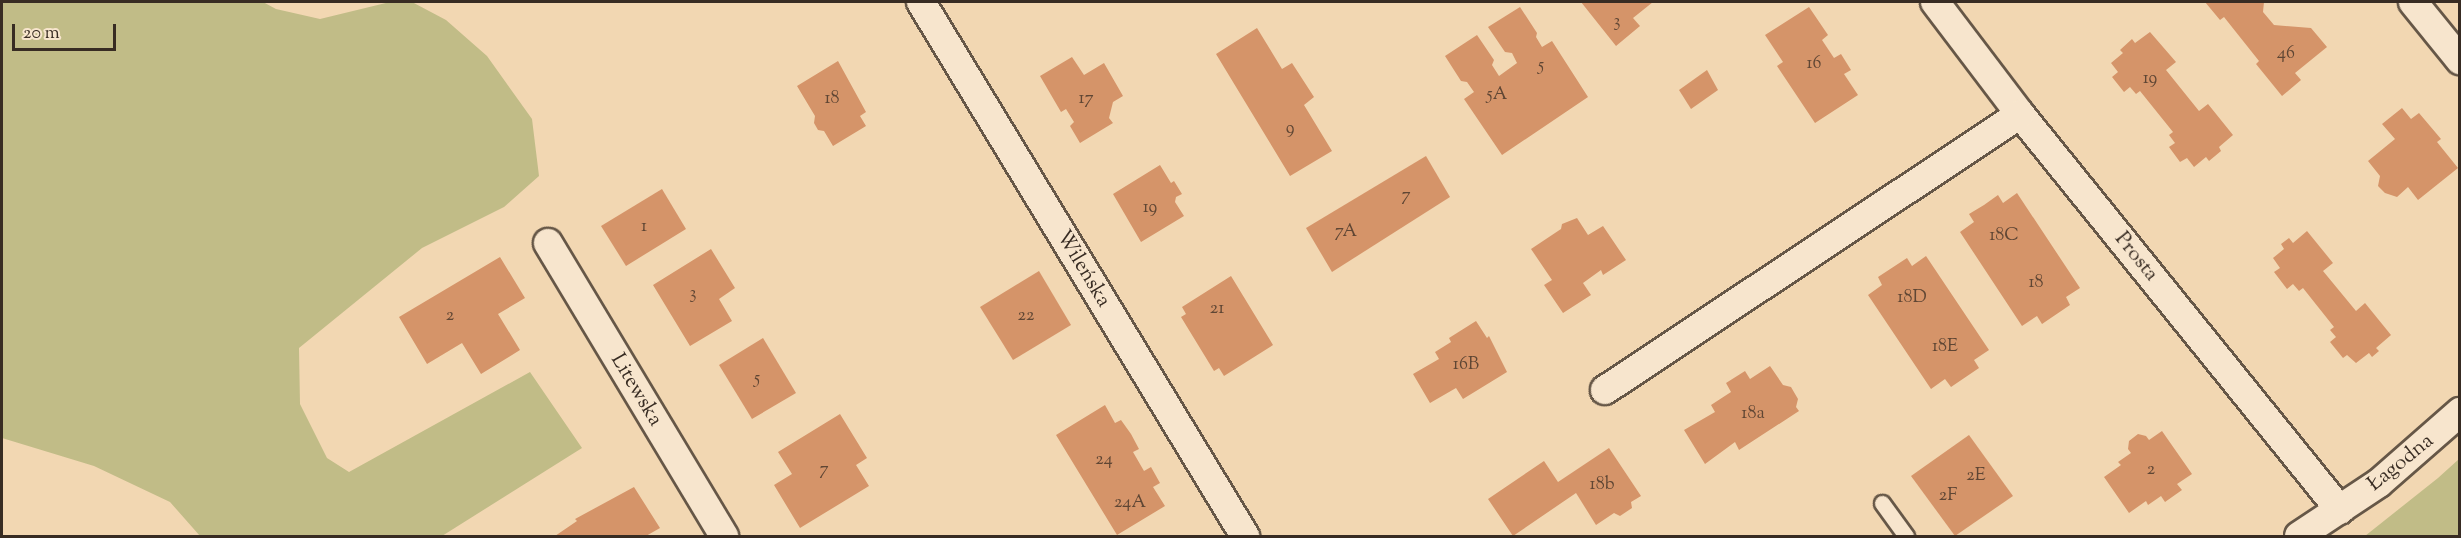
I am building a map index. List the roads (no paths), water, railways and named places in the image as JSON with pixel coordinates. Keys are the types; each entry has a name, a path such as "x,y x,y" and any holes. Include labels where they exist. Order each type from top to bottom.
{"street":[{"name":"Wileńska","path":"921,2 1245,537"},
{"name":"Prosta","path":"1935,2 2020,114 2340,510"},
{"path":"2413,2 2460,60"},
{"path":"1605,390 2020,114"},
{"name":"Litewska","path":"548,243 724,537"},
{"name":"Łagodna","path":"2299,537 2340,510 2416,453 2460,412"}],"lane":[{"path":"1882,504 1906,537"}]}
